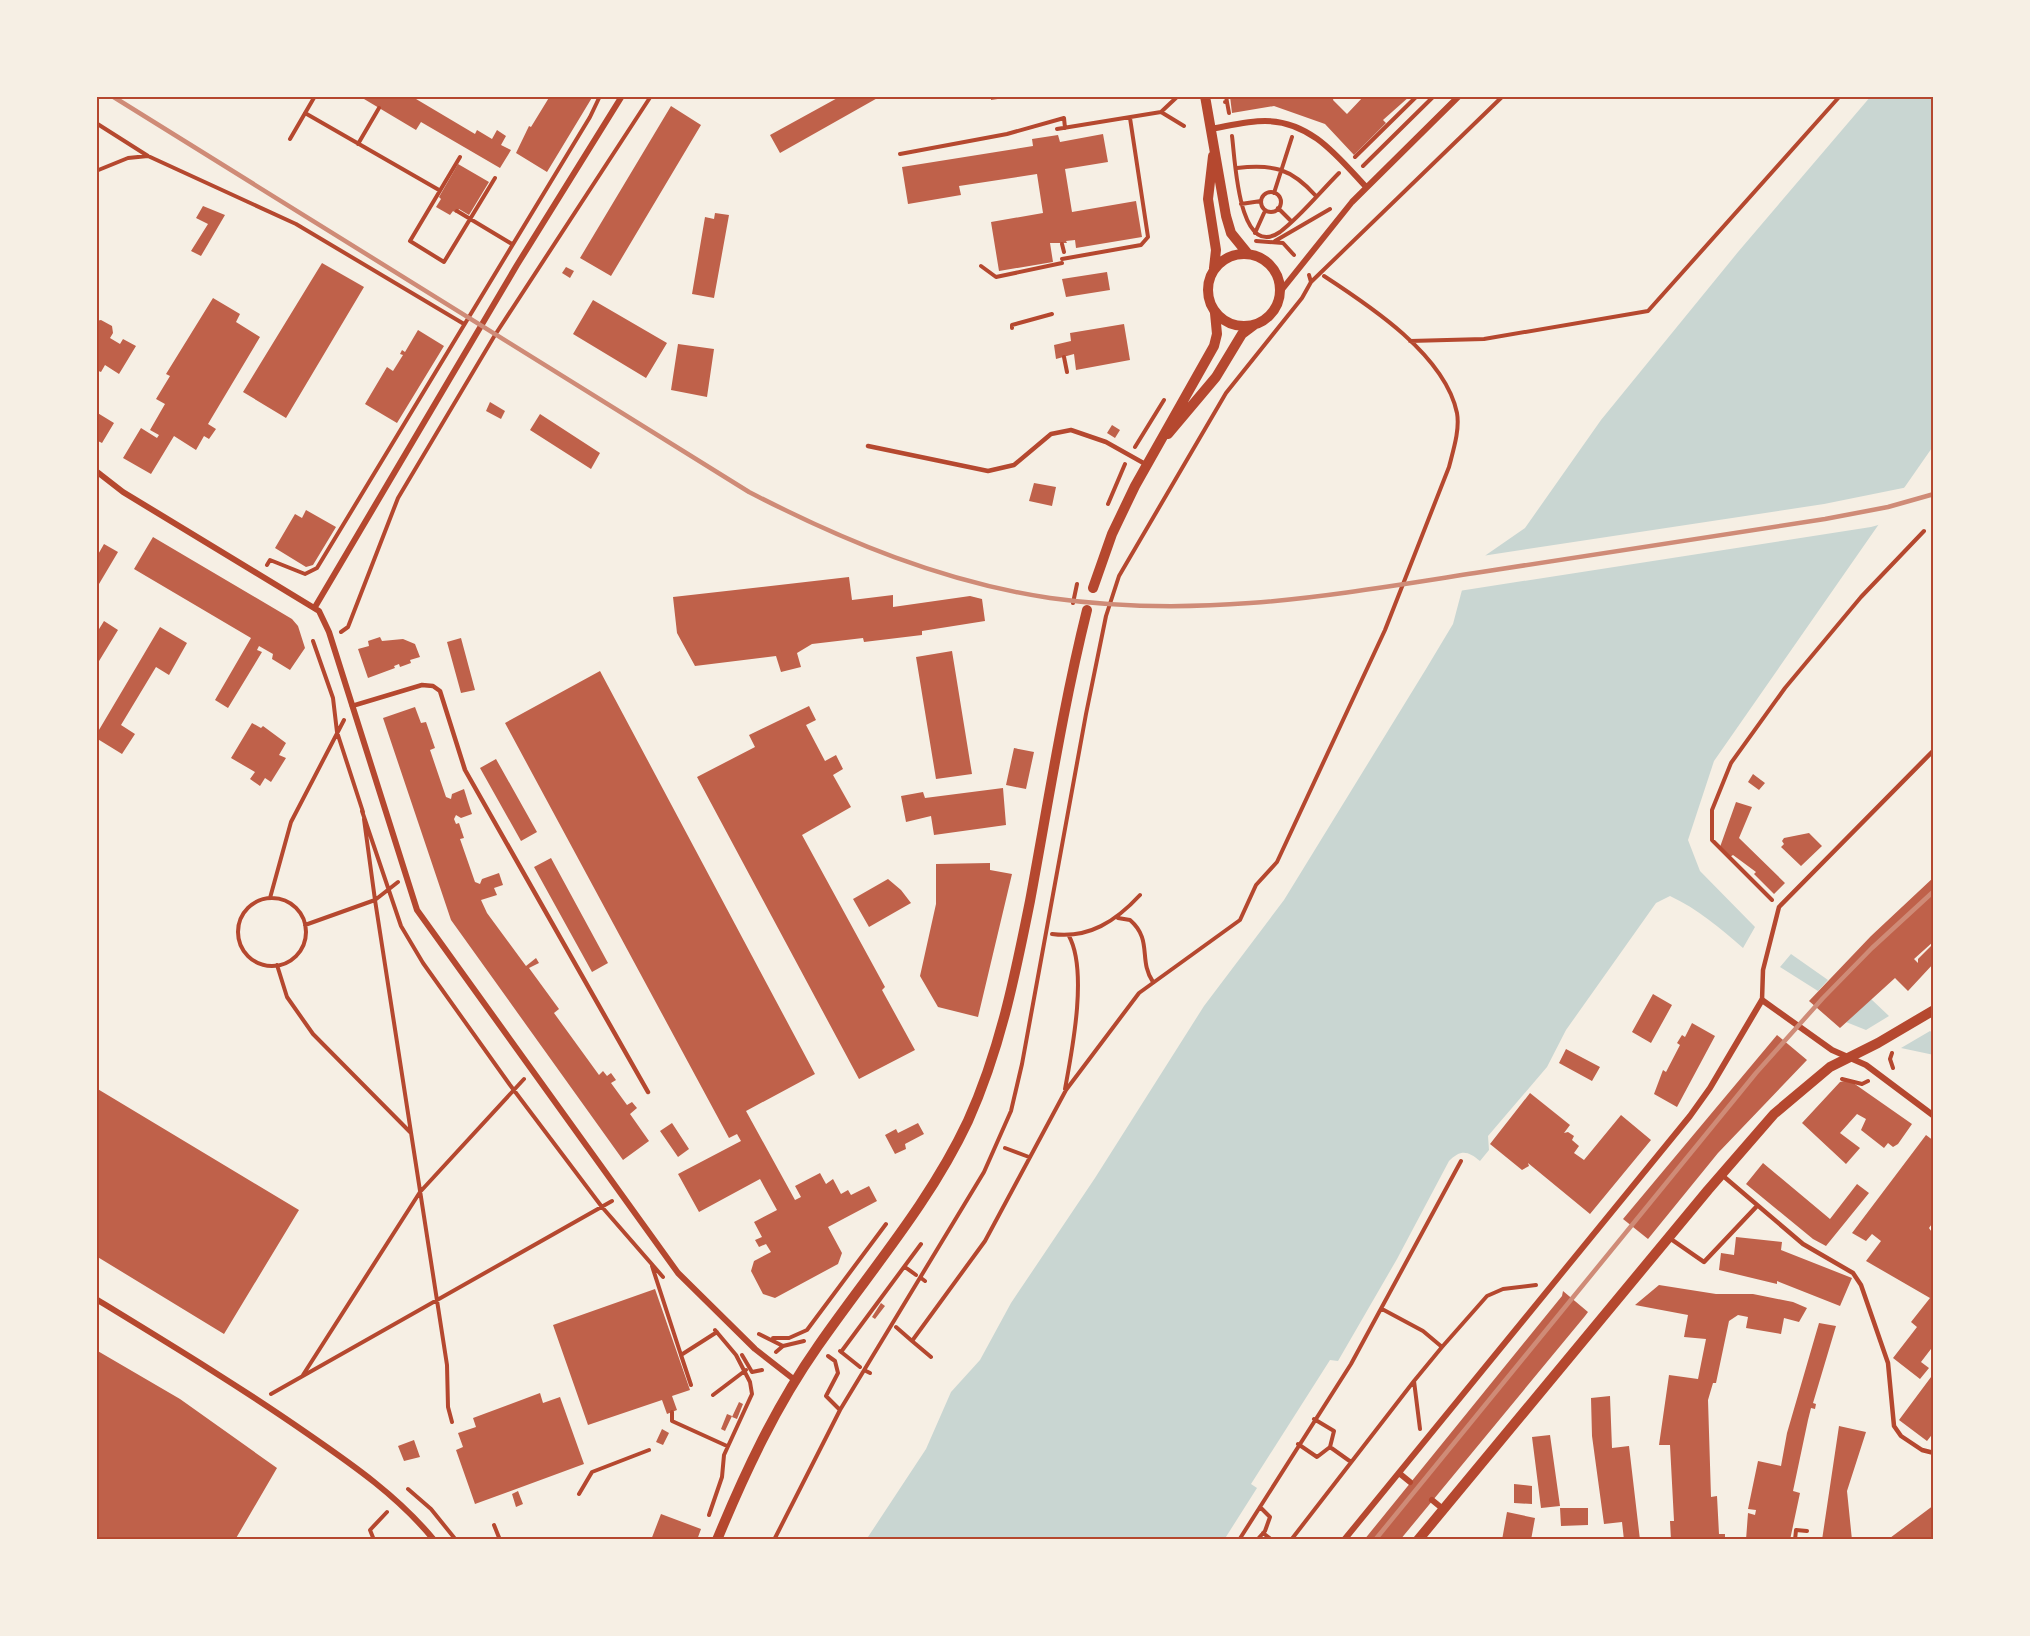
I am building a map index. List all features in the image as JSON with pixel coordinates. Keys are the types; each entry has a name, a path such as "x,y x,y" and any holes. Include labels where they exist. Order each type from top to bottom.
{"street":[{"path":"315,607 511,275 622,96"},
{"path":"1205,96 1231,233 1248,254"},
{"path":"1162,441 1216,377 1238,339 1273,311 1280,292 1300,263 1366,187 1459,96"},
{"path":"1210,129 1264,121 1296,126 1316,137 1366,187"},
{"path":"1093,588 1112,534 1147,465 1214,346 1217,334 1215,313 1207,291 1216,250 1208,199 1214,153"},
{"path":"1213,270 1228,257 1248,254 1260,257 1273,268 1280,292"},
{"path":"1215,313 1231,324 1254,325"},
{"path":"96,471 123,492 315,607 323,617 417,910 678,1273 769,1362 796,1381"},
{"path":"717,1540 760,1442 816,1348 922,1204 956,1145 988,1071 1011,997 1087,610"},
{"path":"1344,1540 1704,1098 1762,1000 1832,1050 1866,1065 1934,1116"},
{"path":"1418,1540 1721,1174 1791,1098 1825,1071 1934,1010"},
{"path":"96,1299 260,1400 377,1484 405,1508 434,1540"},
{"path":"1399,1473 1410,1482"},
{"path":"1432,1500 1443,1509"}],"lane":[{"path":"868,446 988,471 1014,465 1051,434 1071,430 1086,433 1147,465"},
{"path":"352,706 422,685 431,685 440,691 465,770 648,1092"},
{"path":"1762,1000 1763,970 1779,907 1934,750"},
{"path":"1721,1174 1803,1245 1853,1273 1861,1286 1888,1363 1894,1426 1901,1436 1922,1450 1934,1453"},
{"path":"1668,1238 1704,1262 1757,1206"}],"path":[{"path":"290,139 315,96"},
{"path":"266,567 270,560 304,574 317,568 590,117 600,96"},
{"path":"340,632 348,627 398,498 495,335 651,96"},
{"path":"1057,129 1161,112 1178,96"},
{"path":"1221,96 1246,221 1255,233 1266,237 1274,235 1291,221 1417,96"},
{"path":"1226,96 1242,223"},
{"path":"1354,175 1434,96"},
{"path":"774,1540 840,1410 984,1173 1011,1111 1022,1064 1086,714 1106,616 1119,576 1226,393 1302,298 1311,282 1503,96"},
{"path":"1410,341 1484,339 1648,311 1840,96"},
{"path":"358,144 380,108"},
{"path":"1161,112 1184,126"},
{"path":"305,113 440,190"},
{"path":"900,154 1007,134 1064,118 1065,128"},
{"path":"981,266 996,277 1141,245 1148,237 1130,118"},
{"path":"96,123 148,156 296,224 464,324"},
{"path":"1274,193 1296,126"},
{"path":"96,171 128,158 148,156"},
{"path":"460,157 410,241 444,262 495,178"},
{"path":"1236,168 1260,166 1282,169 1304,183 1316,196"},
{"path":"1241,203 1261,201 1268,193 1274,193 1280,200 1278,208"},
{"path":"1261,201 1263,208 1269,212 1278,208"},
{"path":"1278,208 1291,221"},
{"path":"1275,241 1294,228 1333,208"},
{"path":"457,211 512,244"},
{"path":"1255,233 1264,213"},
{"path":"1249,235 1254,241 1283,243 1300,263 1311,282"},
{"path":"1062,244 1064,252"},
{"path":"912,1341 984,1240 1064,1092 1139,993 1240,920 1256,885 1277,862 1385,630 1449,467 1455,445 1457,415 1450,392 1435,369 1410,341 1371,307 1324,276"},
{"path":"1012,328 1012,325 1052,314"},
{"path":"1064,357 1067,372"},
{"path":"1106,508 1130,455 1168,395"},
{"path":"1779,907 1712,840 1712,810 1731,763 1785,688 1861,597 1924,531"},
{"path":"1072,610 1077,581"},
{"path":"313,641 333,698 337,732 401,926 423,963 514,1090 602,1207 669,1284"},
{"path":"270,898 291,822 352,706"},
{"path":"362,811 436,1299 452,1422"},
{"path":"305,925 375,900 406,875"},
{"path":"1052,934 1069,936 1099,928 1118,918 1140,895"},
{"path":"270,898 296,907 305,925 306,935 298,954 291,960 277,965 262,964 245,954 238,935 238,925 249,907 270,898"},
{"path":"1118,918 1130,920 1144,936 1146,968 1153,982"},
{"path":"1064,1092 1074,1043 1077,995 1074,945 1069,936"},
{"path":"277,965 287,998 313,1034 410,1132"},
{"path":"1896,1048 1891,1056 1892,1067 1898,1072"},
{"path":"1835,1081 1845,1078 1862,1084 1892,1067"},
{"path":"303,1376 420,1192 533,1071"},
{"path":"1005,1148 1030,1157"},
{"path":"1239,1540 1351,1364 1461,1161"},
{"path":"260,1400 622,1195"},
{"path":"773,1338 789,1338 807,1330 888,1221"},
{"path":"841,1352 921,1244"},
{"path":"650,1262 691,1385"},
{"path":"905,1267 916,1275"},
{"path":"1291,1540 1414,1381 1481,1300 1495,1291 1554,1284"},
{"path":"1382,1309 1423,1331 1442,1347"},
{"path":"707,1521 720,1486 727,1446 752,1394 746,1370 709,1324"},
{"path":"896,1327 931,1357"},
{"path":"681,1355 717,1332"},
{"path":"769,1362 783,1346 801,1340 816,1348 835,1361 837,1366 838,1372 826,1396 840,1410"},
{"path":"832,1346 860,1367"},
{"path":"713,1395 746,1370"},
{"path":"1414,1381 1422,1445"},
{"path":"672,1412 672,1421 727,1446"},
{"path":"1298,1444 1317,1457 1330,1448 1334,1431 1314,1419"},
{"path":"1330,1448 1351,1462"},
{"path":"579,1494 592,1472 649,1450"},
{"path":"408,1489 431,1509 456,1540"},
{"path":"1257,1540 1270,1517 1260,1507"},
{"path":"374,1540 370,1530 387,1512"},
{"path":"494,1525 500,1540"},
{"path":"1795,1540 1796,1530 1807,1531"},
{"path":"1263,1533 1272,1540"}],"shaded area":[{"path":"1871,96 1934,96 1934,445 1714,761 1688,840 1700,871 1755,927 1743,948 1708,919 1680,901 1670,896 1656,903 1566,1030 1547,1067 1488,1136 1489,1150 1480,1161 1472,1155 1461,1153 1449,1161 1397,1259 1338,1361 1330,1360 1251,1484 1257,1488 1224,1540 866,1540 926,1449 951,1392 980,1360 1011,1303 1095,1178 1204,1006 1284,900 1453,624 1462,590 1486,555 1525,528 1601,420 1738,252"},
{"path":"1791,954 1828,980 1818,991 1780,967"},
{"path":"1871,999 1889,1016 1866,1030 1846,1022"},
{"path":"1930,1031 1934,1034 1934,1055 1901,1048"}],"pier":[{"path":"1908,487 1882,524 1871,527 1459,591 1482,556 1824,504"}],"building":[{"path":"359,96 411,96 475,134 477,130 492,139 497,130 506,136 501,145 511,150 500,168 421,122 416,130"},
{"path":"550,96 593,96 547,172 516,153 529,126 531,127"},
{"path":"841,96 881,96 780,153 770,135"},
{"path":"991,96 1011,96 1011,97 991,100"},
{"path":"1230,96 1334,96 1333,100 1347,114 1364,96 1410,96 1383,120 1386,123 1354,155 1325,124 1274,106 1232,113"},
{"path":"671,106 701,125 611,276 580,258"},
{"path":"1103,134 1108,162 1065,169 1072,212 1136,201 1142,237 1076,248 1075,240 1066,241 1067,243 1050,243 1053,262 999,271 991,222 1043,213 1037,174 959,186 961,195 908,204 902,167 1033,146 1032,139 1058,135 1060,142"},
{"path":"458,164 489,182 469,215 459,209 450,215 436,207 441,199 439,197"},
{"path":"203,206 225,215 201,256 191,251 208,224 196,218"},
{"path":"715,213 729,215 714,298 692,294 705,217 714,219"},
{"path":"322,263 364,287 286,418 243,392"},
{"path":"566,267 574,271 570,278 562,273"},
{"path":"1107,272 1110,290 1066,297 1062,279"},
{"path":"213,298 240,314 236,322 260,337 208,424 216,429 209,439 204,436 196,450 174,436 151,474 123,458 141,428 157,438 159,435 150,430 165,404 156,399 170,376 166,374"},
{"path":"593,300 667,343 646,378 573,334"},
{"path":"101,320 112,326 113,333 110,338 120,344 123,339 136,346 119,374 105,365 101,372 96,370 96,321"},
{"path":"1124,324 1130,360 1076,370 1074,354 1056,359 1054,345 1071,341 1070,333"},
{"path":"418,330 444,346 397,423 365,404 387,367 393,371 403,355 400,354 402,350 405,352"},
{"path":"678,344 714,349 707,397 671,390"},
{"path":"490,402 505,411 501,419 486,411"},
{"path":"96,412 114,423 102,443 96,440"},
{"path":"540,414 600,453 591,469 530,430"},
{"path":"1112,425 1120,430 1115,438 1107,433"},
{"path":"1034,483 1056,487 1052,506 1029,501"},
{"path":"306,510 336,527 313,565 306,567 275,548 295,514 302,518"},
{"path":"153,537 292,619 298,626 305,648 290,670 272,659 273,654 259,646 257,650 262,652 228,708 215,700 251,638 134,569"},
{"path":"104,544 118,552 99,584 96,582 96,558"},
{"path":"849,577 852,600 893,595 893,607 970,596 982,599 985,621 922,631 922,635 864,642 863,638 812,644 797,653 801,667 781,672 776,656 695,666 677,633 673,597"},
{"path":"104,621 118,630 96,666 96,634"},
{"path":"160,627 187,643 169,675 156,667 121,725 135,734 122,754 96,738 96,735"},
{"path":"380,637 382,641 403,639 415,644 420,657 410,660 411,663 400,667 399,664 394,666 395,668 368,678 358,649 369,646 368,641"},
{"path":"461,638 475,690 461,693 447,642"},
{"path":"952,651 972,774 936,779 916,657"},
{"path":"600,671 815,1074 746,1111 795,1200 801,1197 795,1186 820,1173 826,1184 833,1179 841,1194 848,1190 851,1195 869,1186 877,1201 828,1227 842,1253 838,1264 775,1298 763,1294 751,1271 754,1261 771,1252 766,1244 759,1247 755,1240 762,1237 754,1222 777,1210 760,1179 699,1212 678,1174 741,1141 737,1134 729,1138 505,723"},
{"path":"809,706 816,720 806,725 825,761 836,755 843,769 833,775 851,807 802,835 885,987 882,990 915,1050 859,1079 697,777 755,747 749,735"},
{"path":"415,707 421,723 426,722 435,748 430,750 446,797 451,799 452,794 464,789 472,814 461,818 456,815 454,819 456,824 459,823 464,838 460,839 475,882 480,884 482,879 499,873 503,885 494,888 497,895 481,900 487,913 526,966 536,958 539,963 529,968 559,1009 554,1013 599,1075 603,1071 607,1076 611,1073 616,1080 611,1083 627,1105 632,1102 637,1108 630,1114 649,1141 623,1160 451,920 383,718"},
{"path":"252,723 261,728 263,726 286,743 279,755 286,758 271,782 265,778 260,786 250,779 255,772 231,758"},
{"path":"1014,748 1034,752 1026,789 1006,785"},
{"path":"496,759 537,832 521,841 480,768"},
{"path":"1753,774 1765,783 1759,790 1748,782"},
{"path":"1003,788 1006,825 934,835 931,816 906,822 901,796 923,792 925,798"},
{"path":"1736,802 1752,807 1739,838 1785,883 1774,894 1754,874 1756,872 1733,855 1730,857 1720,847"},
{"path":"1809,833 1822,846 1801,866 1781,847 1784,844 1782,841 1784,838"},
{"path":"551,858 608,963 592,972 534,867"},
{"path":"990,863 990,870 1012,874 978,1017 938,1007 920,976 936,904 936,864"},
{"path":"1934,877 1934,941 1914,959 1918,963 1918,959 1934,943 1934,963 1908,991 1895,978 1840,1028 1809,1001 1871,936"},
{"path":"888,879 911,903 869,927 853,899"},
{"path":"1653,994 1672,1005 1651,1043 1632,1032"},
{"path":"1692,1023 1715,1036 1677,1107 1654,1094 1663,1070 1666,1072 1680,1045 1677,1043 1682,1035 1685,1037"},
{"path":"1777,1035 1807,1060 1718,1153 1648,1239 1623,1219"},
{"path":"1566,1049 1600,1067 1592,1081 1559,1063"},
{"path":"1849,1080 1912,1124 1898,1144 1893,1147 1888,1143 1884,1148 1861,1130 1866,1119 1857,1114 1840,1133 1860,1148 1846,1164 1802,1123 1840,1082"},
{"path":"96,1088 299,1210 224,1334 96,1256"},
{"path":"1530,1093 1570,1125 1564,1133 1568,1132 1574,1136 1572,1140 1579,1146 1574,1153 1584,1160 1621,1115 1651,1140 1590,1214 1528,1163 1529,1166 1522,1170 1490,1144"},
{"path":"672,1123 689,1149 678,1157 660,1131"},
{"path":"918,1123 924,1134 905,1144 906,1149 895,1154 885,1135 896,1129 898,1133"},
{"path":"1926,1135 1934,1141 1934,1221 1929,1228 1934,1235 1934,1345 1921,1362 1929,1368 1920,1379 1893,1358 1917,1327 1911,1322 1930,1298 1866,1261 1881,1241 1872,1234 1866,1241 1852,1233"},
{"path":"1763,1163 1830,1219 1857,1184 1869,1193 1826,1246 1813,1239 1746,1184"},
{"path":"1736,1237 1782,1242 1781,1250 1852,1278 1840,1306 1777,1281 1777,1284 1719,1270 1721,1253 1734,1255"},
{"path":"1659,1285 1716,1294 1753,1294 1793,1302 1807,1308 1799,1322 1784,1318 1781,1334 1746,1328 1748,1317 1738,1315 1729,1321 1716,1383 1713,1383 1708,1400 1711,1497 1717,1496 1719,1534 1725,1534 1725,1540 1671,1540 1670,1521 1674,1521 1670,1445 1659,1445 1669,1375 1698,1379 1706,1339 1684,1337 1688,1315 1635,1305"},
{"path":"655,1289 690,1390 672,1396 677,1410 667,1414 662,1400 588,1425 553,1325"},
{"path":"1563,1291 1588,1312 1585,1316 1400,1540 1364,1540 1562,1296"},
{"path":"881,1303 885,1306 875,1319 872,1317"},
{"path":"1819,1323 1836,1326 1813,1403 1816,1404 1815,1409 1811,1408 1808,1420 1793,1491 1800,1493 1790,1540 1746,1540 1748,1513 1755,1515 1756,1510 1748,1509 1758,1461 1781,1466 1787,1433"},
{"path":"96,1350 180,1399 277,1468 235,1540 96,1540"},
{"path":"1934,1373 1934,1432 1927,1441 1899,1420"},
{"path":"540,1393 543,1403 560,1397 584,1464 475,1504 456,1450 463,1447 458,1433 476,1427 473,1418"},
{"path":"1610,1396 1612,1448 1629,1446 1640,1540 1624,1540 1622,1522 1604,1524 1592,1436 1591,1398"},
{"path":"739,1402 743,1404 737,1419 732,1417"},
{"path":"727,1414 732,1416 725,1431 721,1429"},
{"path":"1839,1426 1866,1432 1847,1491 1852,1540 1822,1540"},
{"path":"662,1429 669,1433 663,1445 656,1442"},
{"path":"1550,1435 1560,1506 1541,1508 1532,1437"},
{"path":"414,1440 420,1457 404,1461 398,1446"},
{"path":"1514,1484 1532,1486 1532,1504 1514,1503"},
{"path":"518,1491 523,1504 516,1507 512,1494"},
{"path":"1934,1505 1934,1540 1892,1540 1890,1538"},
{"path":"1560,1508 1588,1508 1588,1525 1561,1526"},
{"path":"1507,1512 1535,1518 1531,1540 1502,1540"},
{"path":"661,1514 701,1529 697,1540 651,1540"}],"railway":[{"path":"112,96 749,492 858,543 933,570 1010,591 1105,604 1159,606 1211,605 1315,597 1825,519 1888,507 1934,494"},
{"path":"1375,1540 1756,1073 1823,998 1872,948 1934,891"}]}
